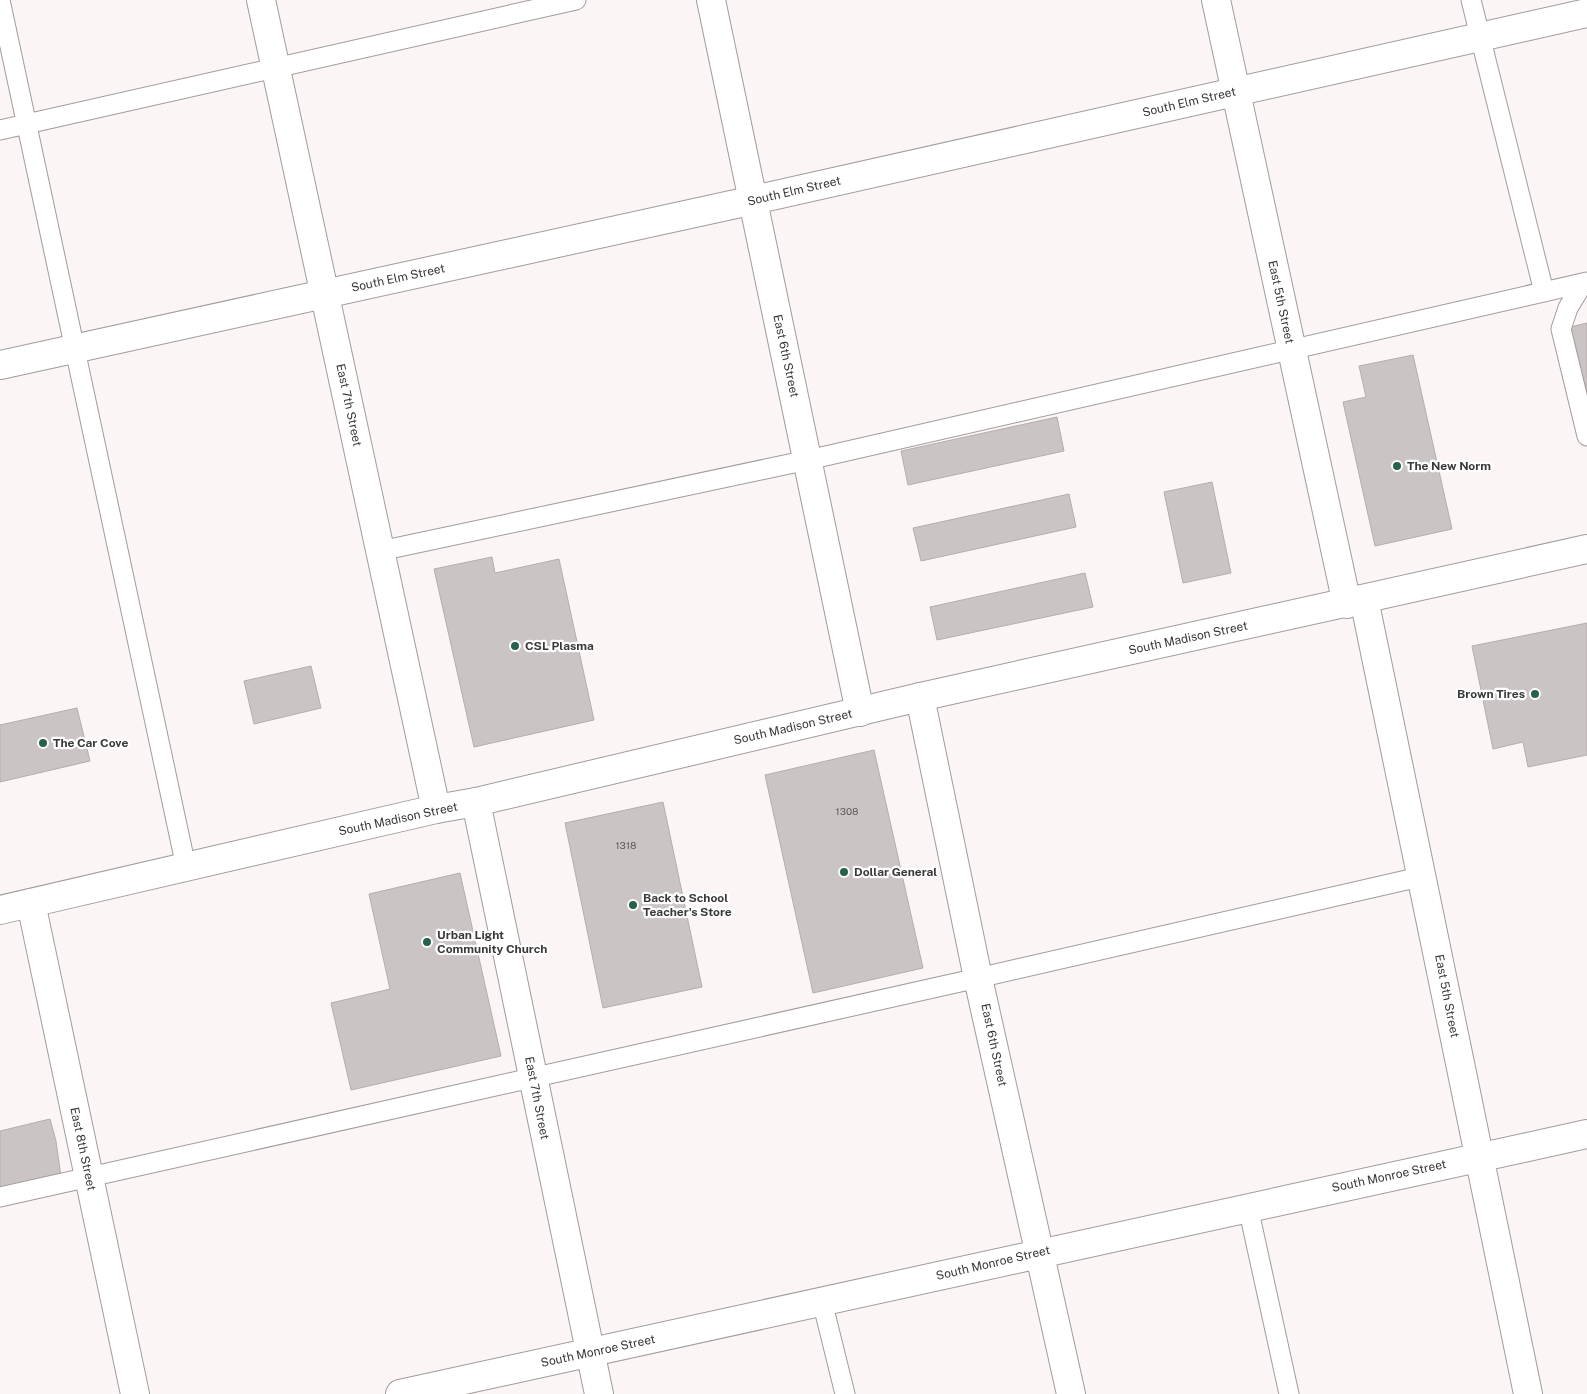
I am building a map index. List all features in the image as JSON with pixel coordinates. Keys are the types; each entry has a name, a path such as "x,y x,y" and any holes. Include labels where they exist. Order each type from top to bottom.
{"street":[{"name":"East 7th Street","path":"261,0 436,809"},
{"name":"East 6th Street","path":"711,0 860,712"},
{"name":"East 5th Street","path":"1216,0 1292,350 1424,876 1478,1157 1528,1394"},
{"name":"South Elm Street","path":"0,365 754,200 1587,13"},
{"name":"South Madison Street","path":"0,910 436,809 476,802 860,712 920,696 1587,549"},
{"name":"East 6th Street","path":"920,696 978,978 1071,1394"},
{"name":"East 7th Street","path":"476,802 599,1394"},
{"name":"East 8th Street","path":"31,903 135,1394"},
{"name":"South Monroe Street","path":"400,1394 1587,1134"}],"lane":[{"path":"0,0 28,123 74,349 186,867"},
{"path":"0,130 276,66 576,0"},
{"path":"1471,0 1544,292"},
{"path":"380,551 808,460 1585,283"},
{"path":"1585,283 1568,308 1561,329 1587,436"},
{"path":"0,1197 1424,876"},
{"path":"1248,1207 1289,1394"},
{"path":"822,1301 845,1394"}],"building":[{"path":"1587,323 1587,402 1566,328"},
{"name":"The New Norm","path":"1413,355 1452,529 1375,546 1343,402 1366,397 1359,366"},
{"path":"1057,417 1064,451 908,485 901,451"},
{"path":"1212,482 1231,573 1183,583 1164,492"},
{"path":"1069,494 1076,527 921,561 913,528"},
{"name":"CSL Plasma","path":"492,557 495,573 559,559 594,720 474,747 434,569"},
{"path":"1085,573 1093,607 937,640 930,607"},
{"name":"Brown Tires","path":"1587,623 1587,755 1528,767 1523,742 1493,749 1472,646"},
{"path":"311,666 321,708 254,724 244,681"},
{"name":"The Car Cove","path":"77,708 90,761 0,782 0,725"},
{"name":"Dollar General","path":"874,750 923,968 813,993 765,775"},
{"name":"Back to School Teacher's Store","path":"663,802 702,987 603,1008 565,823"},
{"name":"Urban Light Community Church","path":"460,873 501,1056 351,1090 331,1003 390,989 369,894"},
{"path":"50,1119 56,1141 62,1184 0,1197 0,1131"}],"place":[{"name":"The New Norm","path":"1397,466"},
{"name":"CSL Plasma","path":"515,646"},
{"name":"Brown Tires","path":"1535,694"},
{"name":"The Car Cove","path":"43,743"},
{"name":"Dollar General","path":"844,872"},
{"name":"Back to School Teacher's Store","path":"633,905"},
{"name":"Urban Light Community Church","path":"427,942"}]}
